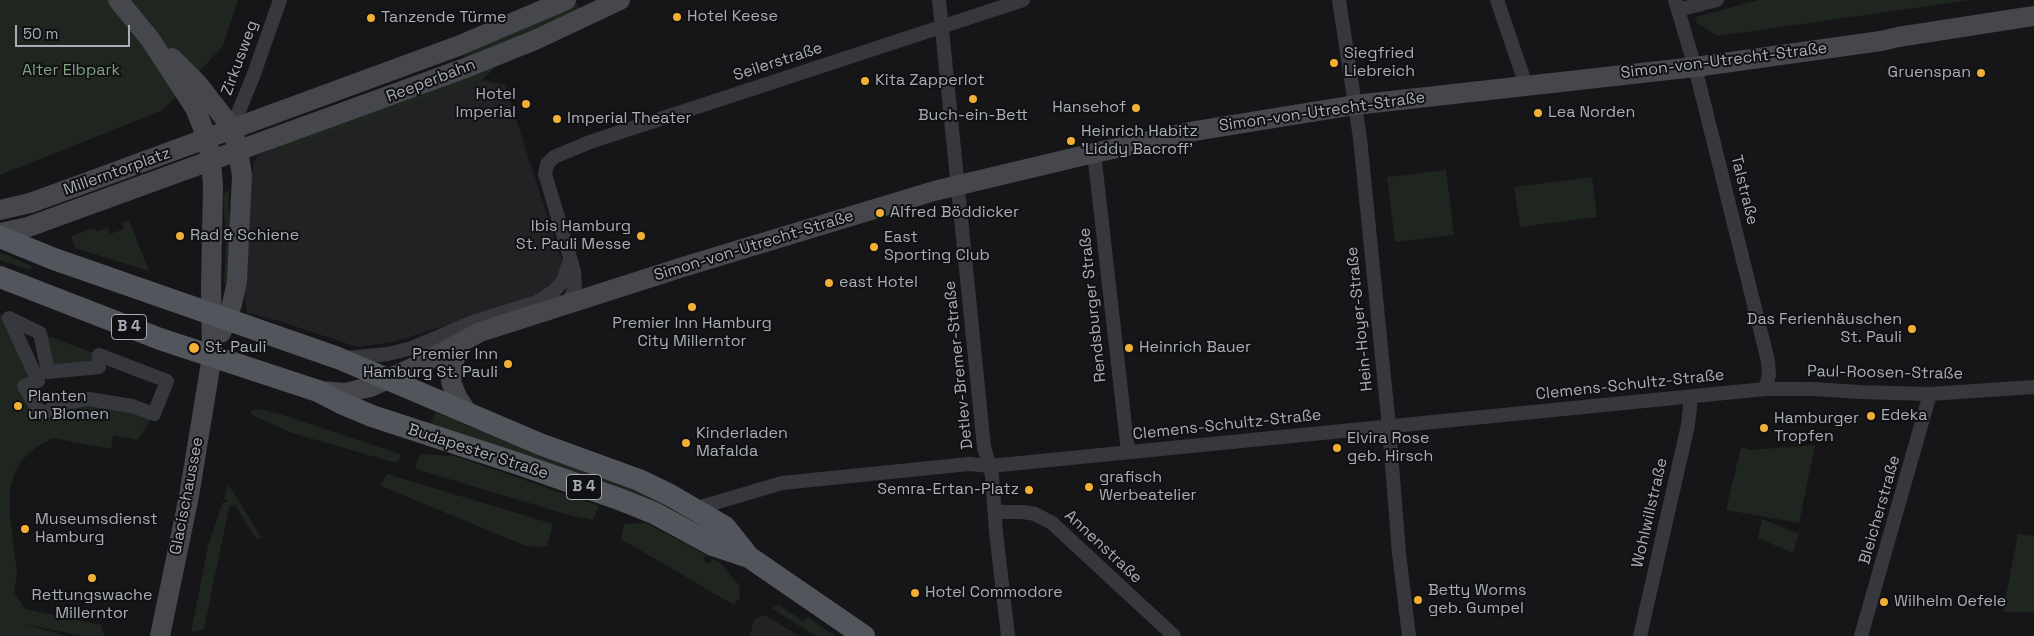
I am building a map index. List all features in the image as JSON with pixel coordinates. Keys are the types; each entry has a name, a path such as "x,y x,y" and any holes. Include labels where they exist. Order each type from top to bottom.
{"main road":[{"path":"118,0 150,39 195,108 206,138 211,161 213,185 219,317 212,356"},
{"name":"Reeperbahn","path":"238,151 468,67 535,40 620,0"},
{"name":"Reeperbahn","path":"232,128 458,46 536,7 563,1"},
{"name":"Simon-von-Utrecht-Straße","path":"390,379 501,324 568,302 957,185 1094,153 1195,131 1355,105 1695,67 1881,41 1898,36 2034,16"},
{"path":"150,39 197,83 232,128 238,151 242,175 237,281 219,317"},
{"name":"Millerntorplatz","path":"0,210 42,199 232,128"},
{"name":"Millerntorplatz","path":"0,235 28,227 238,151"},
{"name":"Millerntorplatz","path":"0,235 54,259 219,317"},
{"name":"B 4","path":"0,276 160,339 212,356"},
{"name":"Budapester Straße","path":"219,317 338,358 540,444 639,480 725,526 749,556 864,636"},
{"path":"462,342 453,362 452,382 457,397 467,412"},
{"name":"Budapester Straße","path":"212,356 318,391 340,404 372,416 619,499 654,513 713,545 749,556"},
{"name":"Glacischaussee","path":"160,636 189,496 212,356"},
{"name":"Budapester Straße","path":"318,391 345,393 390,379"}],"street":[{"name":"Zirkusweg","path":"232,128 254,74 280,0"},
{"name":"Detlev-Bremer-Straße","path":"939,0 984,447 992,475 1008,636"},
{"name":"Seilerstraße","path":"570,260 545,174 547,164 554,157 569,150 1023,0"},
{"name":"Hein-Hoyer-Straße","path":"1339,0 1360,138 1389,426 1399,553 1409,636"},
{"path":"1497,0 1526,85"},
{"path":"1677,5 1717,0"},
{"name":"Talstraße","path":"1677,5 1695,67 1768,361 1766,389"},
{"name":"Rendsburger Straße","path":"1094,153 1128,452"},
{"path":"568,302 575,288 574,271 570,260"},
{"path":"338,358 374,356 408,349 433,341 473,322 537,302 554,291 563,281 570,260"},
{"path":"9,318 40,333 48,372 99,367 99,355 167,381 154,414 132,406 89,399 64,402 41,414 24,386 38,381 9,318"},
{"name":"Paul-Roosen-Straße","path":"1766,389 1930,394 2034,387"},
{"name":"Clemens-Schultz-Straße","path":"694,509 782,483 969,464 990,466 1766,389"},
{"name":"Bleicherstraße","path":"1861,636 1930,394"},
{"name":"Wohlwillstraße","path":"1640,636 1688,425 1691,396"},
{"name":"Annenstraße","path":"995,512 1035,514 1052,523 1174,636"}],"shaded area":[{"path":"482,80 505,85 570,286 393,342 357,347 276,320 247,313 244,290 245,256 252,172 258,155 279,145 281,152"},
{"path":"765,615 799,636 750,636 754,619"}],"green space":[{"name":"Alter Elbpark","path":"0,0 238,0 223,46 163,110 0,175"},
{"path":"1758,0 1971,0 1718,36 1697,23 1696,17"},
{"path":"577,3 581,10 519,38 465,58 464,55 474,47 518,31"},
{"path":"500,63 482,80 281,152 279,145"},
{"path":"1446,170 1454,235 1395,242 1387,177"},
{"path":"1592,177 1597,217 1520,227 1514,187"},
{"path":"229,191 228,204 232,234 229,285 224,283 226,246 223,194"},
{"path":"129,220 149,271 75,248 71,236 94,228 97,231 108,228 110,234 124,229 123,222"},
{"path":"0,252 32,266 30,270 0,260"},
{"path":"0,314 9,318 38,381 24,386 41,414 64,403 154,414 138,440 113,435 111,449 52,438 37,447 22,460 15,472 10,489 10,516 17,573 14,592 25,609 101,625 104,636 84,636 23,624 67,636 0,636"},
{"path":"40,333 99,355 99,367 48,372"},
{"path":"259,409 280,414 402,456 396,463 292,433 254,416 250,411"},
{"path":"435,412 649,492 720,534 429,428"},
{"path":"1815,445 1799,523 1726,510 1741,447 1751,450"},
{"path":"420,454 455,456 599,506 593,520 569,515 419,470 416,468 416,464"},
{"path":"387,474 553,524 547,547 526,546 381,486"},
{"path":"228,484 261,537 257,540 235,505 229,507 204,629 191,632 208,546 223,502 226,503 227,500 224,499"},
{"path":"1762,519 1799,534 1793,553 1758,538"},
{"path":"646,523 706,555 703,560 709,564 713,559 721,564 739,585 740,597 734,605 621,539 624,524"},
{"path":"2018,534 2034,536 2034,612 2003,612"},
{"path":"779,605 803,621 808,617 835,636 816,636 771,608"}],"place":[{"name":"Hotel Keese","path":"677,17"},
{"name":"Tanzende Türme","path":"371,18"},
{"name":"Siegfried Liebreich","path":"1334,63"},
{"name":"Gruenspan","path":"1981,73"},
{"name":"Kita Zapperlot","path":"865,81"},
{"name":"Buch-ein-Bett","path":"973,99"},
{"name":"Hotel Imperial","path":"526,104"},
{"name":"Hansehof","path":"1136,108"},
{"name":"Lea Norden","path":"1538,113"},
{"name":"Imperial Theater","path":"557,119"},
{"name":"Heinrich Habitz 'Liddy Bacroff'","path":"1071,141"},
{"name":"Alfred Böddicker","path":"880,213"},
{"name":"Rad & Schiene","path":"180,236"},
{"name":"Ibis Hamburg St. Pauli Messe","path":"641,236"},
{"name":"East Sporting Club","path":"874,247"},
{"name":"east Hotel","path":"829,283"},
{"name":"Premier Inn Hamburg City Millerntor","path":"692,307"},
{"name":"Das Ferienhäuschen St. Pauli","path":"1912,329"},
{"name":"St. Pauli","path":"194,348"},
{"name":"Heinrich Bauer","path":"1129,348"},
{"name":"Premier Inn Hamburg St. Pauli","path":"508,364"},
{"name":"Planten un Blomen","path":"18,406"},
{"name":"Edeka","path":"1871,416"},
{"name":"Hamburger Tropfen","path":"1764,428"},
{"name":"Kinderladen Mafalda","path":"686,443"},
{"name":"Elvira Rose geb. Hirsch","path":"1337,448"},
{"name":"grafisch Werbeatelier","path":"1089,487"},
{"name":"Semra-Ertan-Platz","path":"1029,490"},
{"name":"Museumsdienst Hamburg","path":"25,529"},
{"name":"Rettungswache Millerntor","path":"92,578"},
{"name":"Hotel Commodore","path":"915,593"},
{"name":"Betty Worms geb. Gumpel","path":"1418,600"},
{"name":"Wilhelm Oefele","path":"1884,602"}]}
